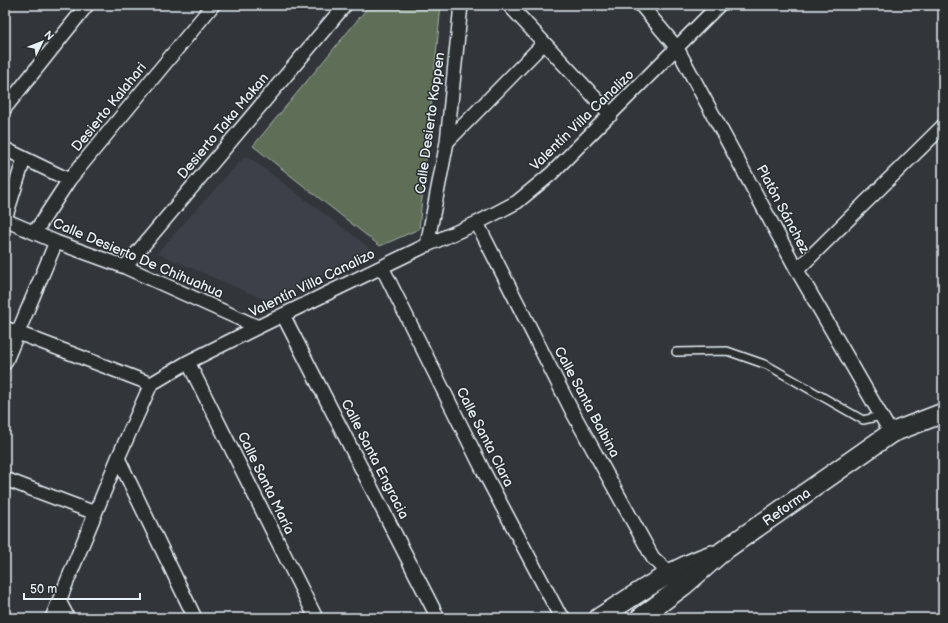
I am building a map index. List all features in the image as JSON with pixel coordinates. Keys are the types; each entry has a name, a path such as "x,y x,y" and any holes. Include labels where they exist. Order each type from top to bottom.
{"street":[{"path":"5,108 87,5"},
{"name":"Desierto Kalahari","path":"35,232 70,180 213,5"},
{"name":"Desierto Taka Makan","path":"125,267 345,5"},
{"name":"Calle Desierto Koppen","path":"427,245 447,142 461,5"},
{"path":"509,5 611,115"},
{"name":"Platón Sánchez","path":"641,5 677,48 797,270 891,433"},
{"name":"Valentín Villa Canalizo","path":"151,384 188,362 258,327 427,245 477,223 517,202 534,190 611,115 719,5"},
{"path":"447,142 544,43"},
{"path":"797,270 943,126"},
{"path":"5,149 70,180"},
{"path":"5,219 24,159"},
{"name":"Calle Desierto De Chihuahua","path":"5,219 56,242 125,267 258,327"},
{"name":"Calle Santa Balbina","path":"477,223 573,413 653,558 676,580"},
{"path":"5,363 56,242"},
{"name":"Calle Santa Clara","path":"382,267 485,474 558,612 564,618"},
{"name":"Calle Santa Engracia","path":"283,315 438,618"},
{"path":"5,328 151,384 118,458 52,618"},
{"name":"Calle Santa María","path":"188,362 316,618"},
{"name":"Reforma","path":"676,580 693,561 722,551 891,433 943,413"},
{"path":"118,458 196,618"},
{"path":"5,479 95,513"},
{"path":"599,618 676,580"},
{"path":"640,618 676,580"},
{"path":"59,601 68,618"}],"lane":[{"path":"676,352 727,351 767,365 864,420 881,416"}],"shaded area":[{"path":"246,155 375,252 270,302 157,253"}],"green space":[{"path":"370,5 441,5 419,229 380,246 253,146"}]}
